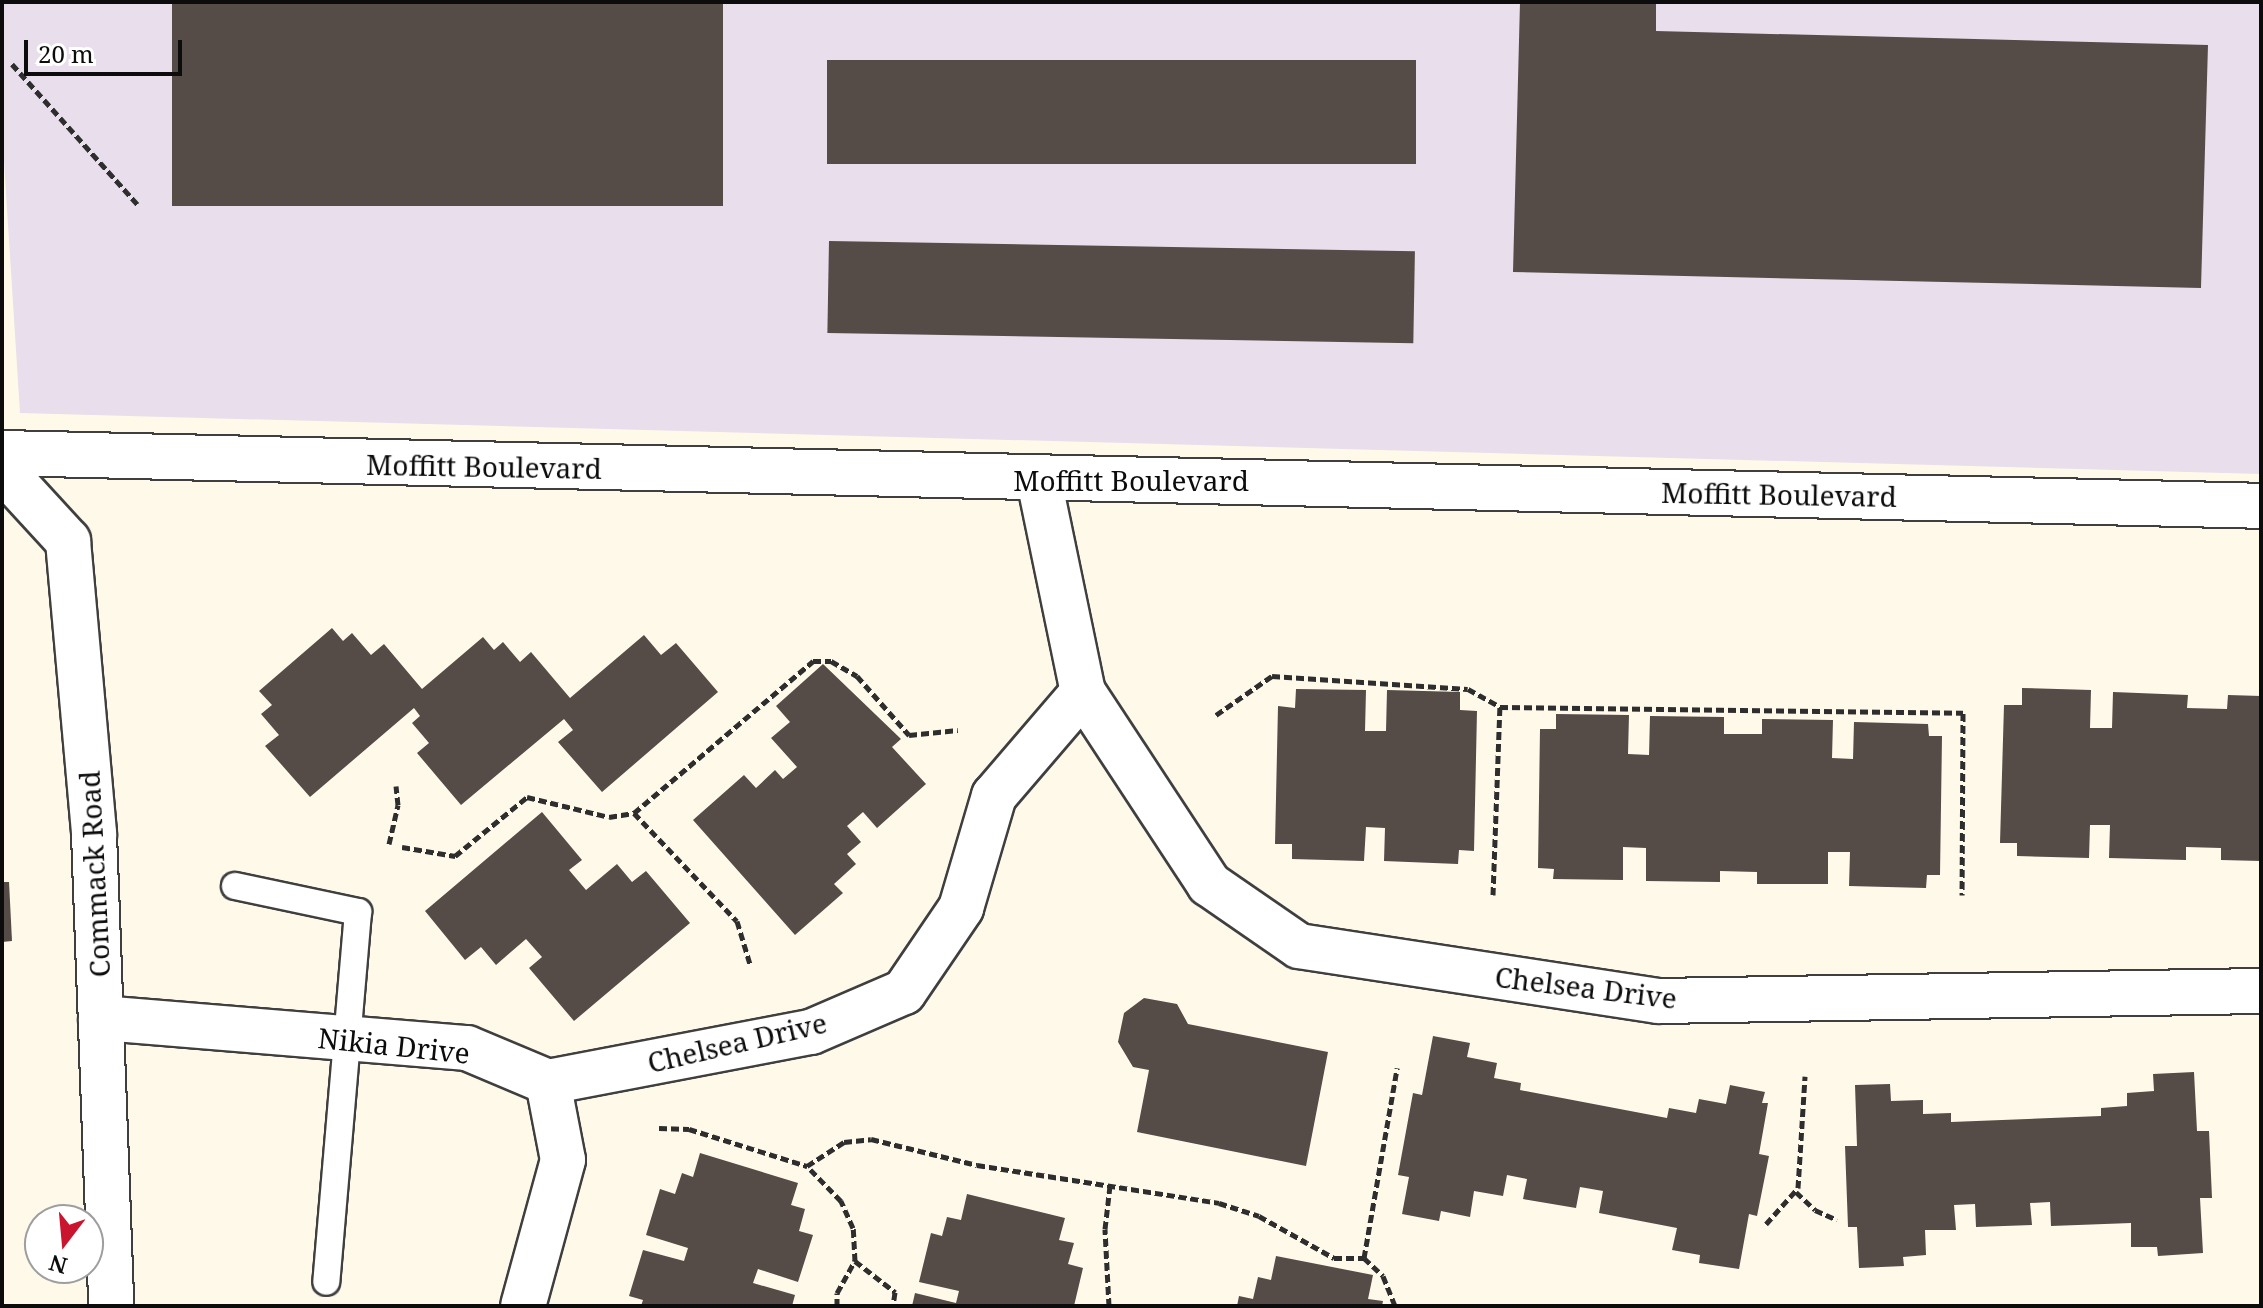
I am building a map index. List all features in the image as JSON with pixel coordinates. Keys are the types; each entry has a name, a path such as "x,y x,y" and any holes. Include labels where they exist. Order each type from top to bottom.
{"street":[{"name":"Moffitt Boulevard","path":"2,453 1039,480 2261,506"},
{"name":"Commack Road","path":"2,469 68,541 94,834 111,1306"},
{"name":"Chelsea Drive","path":"1039,480 1083,692 1209,884 1299,946 1658,1001 2261,991"},
{"name":"Chelsea Drive","path":"548,1082 811,1032 904,992 961,908 994,796 1083,692"},
{"name":"Nikia Drive","path":"101,1018 467,1048 548,1082"},
{"path":"523,1306 563,1160 548,1082"}],"lane":[{"path":"235,886 358,912 326,1282"}],"path":[{"path":"12,64 137,204"},
{"path":"402,847 455,856 527,797 609,817 634,813 813,661 831,661 857,676 909,735 958,730"},
{"path":"1216,715 1272,676 1468,689 1500,707 1963,713 1962,895"},
{"path":"1493,895 1500,707"},
{"path":"389,844 398,805 396,786"},
{"path":"634,813 737,921 750,964"},
{"path":"1364,1258 1397,1068"},
{"path":"1766,1224 1796,1192 1805,1076"},
{"path":"659,1128 689,1129 807,1166 841,1201 853,1228 855,1261 837,1293 837,1306"},
{"path":"807,1166 844,1142 871,1139 977,1165 1219,1203 1259,1216 1334,1258 1364,1258 1383,1276 1395,1306"},
{"path":"1109,1306 1105,1229 1110,1186"},
{"path":"1796,1192 1815,1210 1837,1220"},
{"path":"855,1261 895,1292 893,1306"}],"shaded area":[{"path":"2,2 2261,2 2261,474 20,413 2,130"}],"building":[{"path":"172,2 723,2 723,206 172,206"},
{"path":"1520,2 1656,2 1656,31 2208,45 2201,288 1513,272"},
{"path":"827,60 1416,60 1416,164 827,164"},
{"path":"829,241 1415,251 1413,343 827,333"},
{"path":"332,628 343,641 352,633 371,655 384,644 422,689 483,637 494,650 503,642 520,662 531,652 570,698 644,635 661,655 676,643 718,692 602,792 558,742 573,730 564,719 461,805 417,753 429,743 412,723 420,716 414,708 310,797 265,746 279,735 261,714 272,705 259,691"},
{"path":"823,664 901,739 892,747 926,784 877,828 863,812 847,826 861,842 847,854 856,864 834,884 843,893 795,935 693,820 744,775 756,788 775,770 783,779 797,767 771,738 790,722 776,706"},
{"path":"2022,688 2091,690 2090,728 2112,728 2113,692 2188,695 2187,708 2227,709 2228,695 2261,696 2261,861 2221,860 2221,848 2186,847 2186,860 2109,858 2110,825 2090,825 2089,858 2017,856 2017,843 2000,843 2004,705 2022,705"},
{"path":"1296,689 1366,690 1365,731 1386,731 1387,690 1460,692 1460,710 1477,711 1474,851 1459,850 1458,864 1384,861 1385,828 1366,827 1364,861 1292,859 1292,844 1275,844 1278,706 1295,708"},
{"path":"1556,714 1629,715 1628,754 1649,755 1650,716 1724,717 1724,734 1762,734 1762,719 1833,720 1832,758 1853,759 1854,722 1928,724 1929,736 1942,736 1940,875 1927,875 1926,888 1849,886 1850,852 1828,852 1828,884 1757,884 1757,872 1720,871 1720,882 1646,881 1646,848 1623,847 1623,880 1553,879 1554,869 1538,868 1540,729 1556,729"},
{"path":"542,812 582,860 569,870 586,890 617,864 632,882 646,871 690,923 574,1021 529,968 542,957 526,939 496,965 481,947 465,960 425,911"},
{"path":"2,882 9,882 12,941 2,942"},
{"path":"1144,998 1177,1004 1188,1024 1328,1052 1306,1166 1137,1132 1149,1070 1133,1067 1118,1042 1124,1013"},
{"path":"1433,1036 1470,1043 1467,1057 1497,1063 1494,1078 1521,1083 1520,1090 1667,1118 1669,1108 1696,1113 1699,1099 1726,1104 1730,1085 1765,1092 1762,1103 1768,1103 1759,1154 1769,1156 1757,1216 1749,1214 1739,1269 1699,1263 1700,1255 1672,1250 1677,1228 1599,1213 1603,1191 1580,1187 1576,1208 1523,1199 1527,1179 1507,1175 1503,1196 1474,1191 1470,1217 1441,1211 1439,1221 1402,1214 1409,1177 1398,1175 1413,1093 1422,1095"},
{"path":"2194,1072 2197,1131 2209,1131 2212,1198 2200,1198 2203,1253 2158,1256 2157,1247 2131,1247 2131,1223 2051,1226 2050,1202 2030,1203 2032,1225 1976,1227 1975,1204 1954,1205 1956,1230 1925,1230 1926,1255 1903,1257 1904,1266 1859,1268 1857,1227 1848,1227 1845,1146 1857,1146 1855,1085 1890,1084 1891,1101 1923,1100 1923,1114 1951,1113 1951,1122 2101,1116 2101,1108 2127,1106 2127,1093 2154,1091 2153,1074"},
{"path":"700,1153 798,1183 791,1205 805,1209 799,1231 813,1235 798,1282 758,1269 753,1283 795,1295 792,1306 641,1306 643,1300 629,1296 643,1250 684,1261 688,1248 646,1235 660,1189 675,1194 682,1173 693,1177"},
{"path":"967,1194 1065,1218 1059,1240 1074,1243 1068,1264 1083,1268 1074,1306 912,1306 915,1293 956,1303 959,1291 919,1282 931,1233 942,1236 947,1217 961,1220"},
{"path":"1276,1256 1373,1275 1368,1299 1383,1301 1382,1306 1237,1306 1239,1296 1253,1299 1258,1277 1271,1280"}]}
